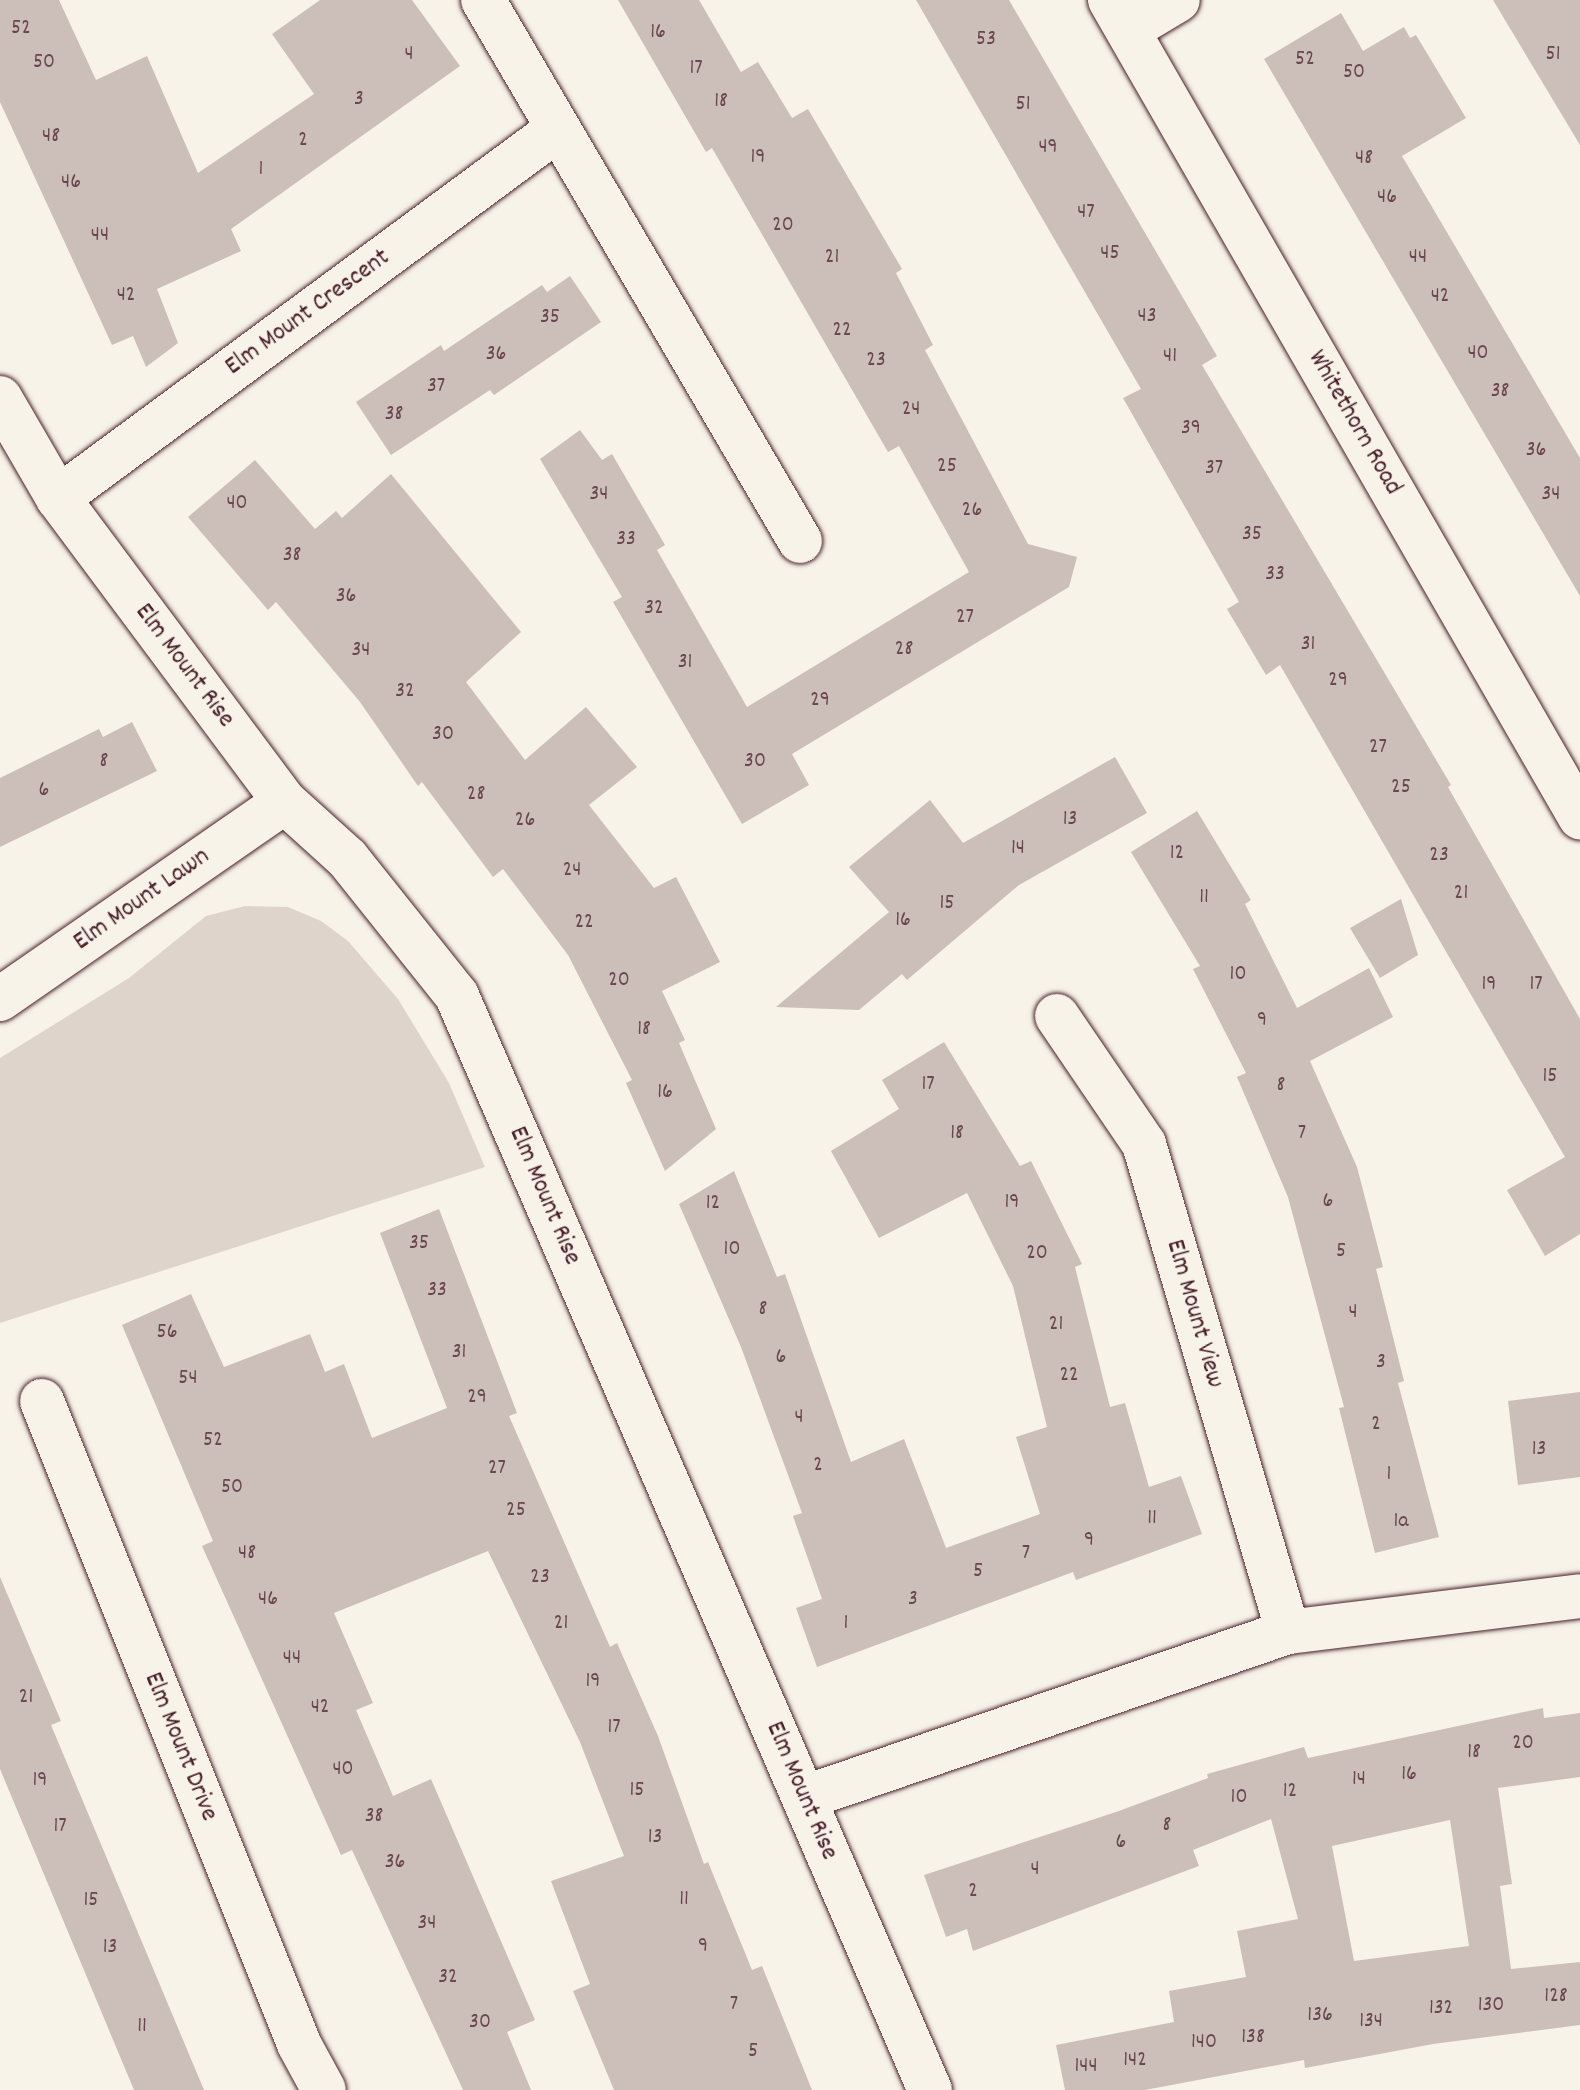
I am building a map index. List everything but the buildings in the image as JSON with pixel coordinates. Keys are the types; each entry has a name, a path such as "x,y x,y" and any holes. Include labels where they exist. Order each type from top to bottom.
{"street":[{"path":"483,0 800,541"},
{"name":"Whitethorn Road","path":"1178,0 1119,15 1580,817"},
{"name":"Elm Mount Crescent","path":"58,498 558,129"},
{"name":"Elm Mount Rise","path":"0,398 58,498 285,802 347,858 457,996 806,1797 874,1969 930,2090"},
{"name":"Elm Mount Lawn","path":"0,999 285,802"},
{"name":"Elm Mount View","path":"1057,1016 1144,1144 1288,1632"},
{"name":"Elm Mount Drive","path":"42,1401 299,2044 324,2090"},
{"path":"806,1797 1288,1632 1580,1596"}],"shaded area":[{"path":"245,906 288,907 321,921 348,941 398,999 449,1083 485,1167 0,1323 0,1058 129,978 206,916"}]}
